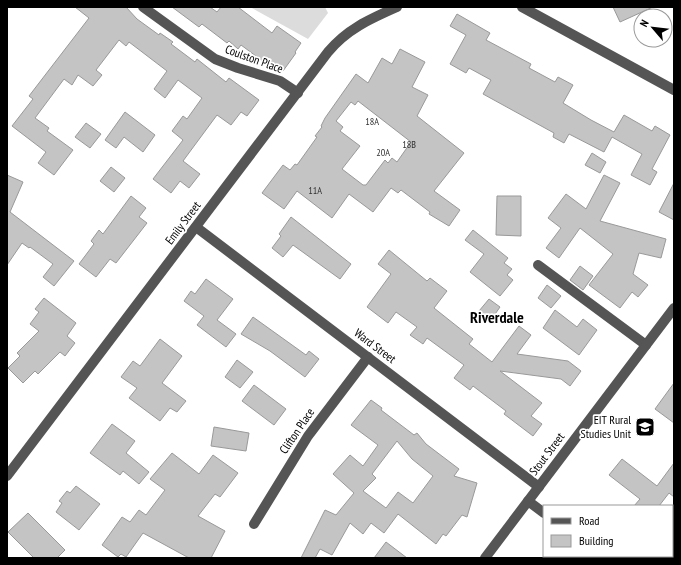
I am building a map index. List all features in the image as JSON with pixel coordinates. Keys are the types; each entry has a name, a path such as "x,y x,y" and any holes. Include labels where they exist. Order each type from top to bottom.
{"street":[{"name":"Coulston Place","path":"143,7 215,59 280,81 298,93"},
{"name":"Emily Street","path":"7,476 340,38 363,22 397,7"},
{"path":"522,7 674,90"},
{"name":"Ward Street","path":"196,227 539,486"},
{"path":"538,265 646,345"},
{"name":"Stout Street","path":"486,558 674,308"},
{"name":"Clifton Place","path":"254,524 308,436 368,357"},
{"path":"528,501 543,512"}],"shaded area":[{"path":"250,7 325,7 328,13 308,39"}],"building":[{"path":"75,7 126,7 137,19 159,35 160,33 173,42 171,44 195,62 197,59 226,82 229,78 259,100 247,116 241,112 231,125 217,115 183,161 200,174 189,188 180,181 171,193 153,179 183,140 172,131 183,116 187,119 202,98 178,80 165,98 154,89 167,71 129,42 126,46 119,40 96,70 102,75 93,86 78,75 72,85 64,79 35,118 49,128 47,131 73,150 54,175 38,163 46,152 12,126 33,99 29,96 89,18"},
{"path":"172,7 210,7 217,12 221,7 238,7 272,33 277,26 301,43 295,52 296,53 283,71 271,63 268,65 241,45 238,49 229,41 227,43 202,24 199,27"},
{"path":"613,7 653,7 633,8 633,16 620,22"},
{"path":"457,14 490,33 486,40 531,64 529,68 555,82 558,77 573,85 563,103 591,120 614,132 624,115 652,131 655,126 670,135 652,169 657,172 650,185 631,175 642,154 612,137 604,152 569,134 564,143 553,137 554,133 483,94 491,80 469,68 466,73 450,64 466,35 450,26"},
{"path":"400,49 425,62 412,87 428,95 417,116 464,153 434,191 460,210 449,226 429,214 430,212 401,190 398,193 391,188 373,212 349,194 332,218 297,191 284,209 262,193 283,165 290,170 295,164 297,165 317,137 315,136 322,127 321,126 325,118 356,74 368,83 382,58 392,64","holes":["358,101 411,142 397,162 392,158 388,163 385,160 366,185 363,185 342,169 360,146 340,131 343,127 336,121 351,102 355,105"]},
{"path":"125,112 155,135 143,152 124,137 116,148 105,140"},
{"path":"86,123 101,134 90,148 75,137"},
{"path":"592,153 606,162 600,173 585,165"},
{"path":"111,167 125,178 114,192 100,181"},
{"path":"7,175 23,182 10,212 74,261 54,286 43,277 53,264 22,243 7,265"},
{"path":"604,175 620,183 600,221 666,239 661,258 639,253 633,274 648,285 638,297 632,292 620,308 589,285 613,254 580,228 559,258 546,248 561,228 548,218 566,194 586,209"},
{"path":"674,183 674,220 659,212"},
{"path":"131,196 146,208 139,217 147,223 116,263 110,259 96,277 79,264 94,244 91,241 99,230 103,234"},
{"path":"497,196 521,196 521,236 496,235"},
{"path":"291,217 351,264 340,279 293,245 283,257 272,248 281,236 279,234"},
{"path":"473,230 508,258 504,263 512,269 507,275 513,280 500,296 470,272 484,254 465,240"},
{"path":"389,250 427,281 430,278 447,291 434,308 473,339 469,344 492,362 519,326 531,335 517,354 568,361 581,371 570,386 561,379 500,371 542,403 531,416 542,424 533,436 504,414 506,411 473,386 470,390 454,378 464,365 427,338 423,344 410,335 417,327 396,312 388,323 367,307 391,274 378,264"},
{"path":"580,266 593,276 583,290 570,280"},
{"path":"206,279 233,299 217,320 236,334 226,347 197,325 204,316 184,301 191,291 195,294"},
{"path":"547,285 561,296 551,308 538,298"},
{"path":"44,298 76,323 67,336 75,343 65,356 60,352 38,374 35,371 23,383 8,368 20,356 17,353 39,331 30,324 39,312 35,309"},
{"path":"489,299 500,307 491,320 479,311"},
{"path":"555,310 577,327 583,319 597,330 579,355 543,328"},
{"path":"253,317 306,355 309,351 319,359 305,377 270,351 241,334"},
{"path":"160,339 182,356 162,383 186,401 177,412 170,408 160,421 129,398 137,388 121,377 133,361 140,366"},
{"path":"237,360 253,372 240,388 225,377"},
{"path":"674,383 674,423 655,409"},
{"path":"254,385 286,409 274,425 242,401"},
{"path":"371,400 382,408 381,410 414,435 417,433 426,444 459,469 454,476 477,483 467,517 462,515 446,536 443,534 436,544 398,514 384,533 371,523 363,534 350,523 332,555 320,549 315,558 301,558 325,510 336,515 354,493 333,474 350,455 363,466 378,445 351,425","holes":["397,441 412,459 433,476 413,503 398,492 386,508 363,491 376,478 372,474"]},
{"path":"112,424 135,441 126,453 149,472 139,484 123,471 120,475 90,453"},
{"path":"214,427 249,433 246,451 211,446"},
{"path":"172,453 199,474 213,455 238,473 220,497 215,494 198,516 225,531 211,558 189,558 143,533 126,557 121,554 118,557 102,545 122,517 130,522 139,510 146,515 165,490 150,479"},
{"path":"622,459 657,486 674,463 674,497 669,493 660,505 635,505 640,499 609,475"},
{"path":"76,486 100,504 79,530 56,512 62,503 59,501 67,491 70,493"},
{"path":"28,513 65,550 57,558 34,558 8,532"},
{"path":"386,542 407,558 374,558"}],"place":[{"name":"EIT Rural Studies Unit","path":"645,427"}],"district":[{"name":"Riverdale","path":"497,317"}]}
